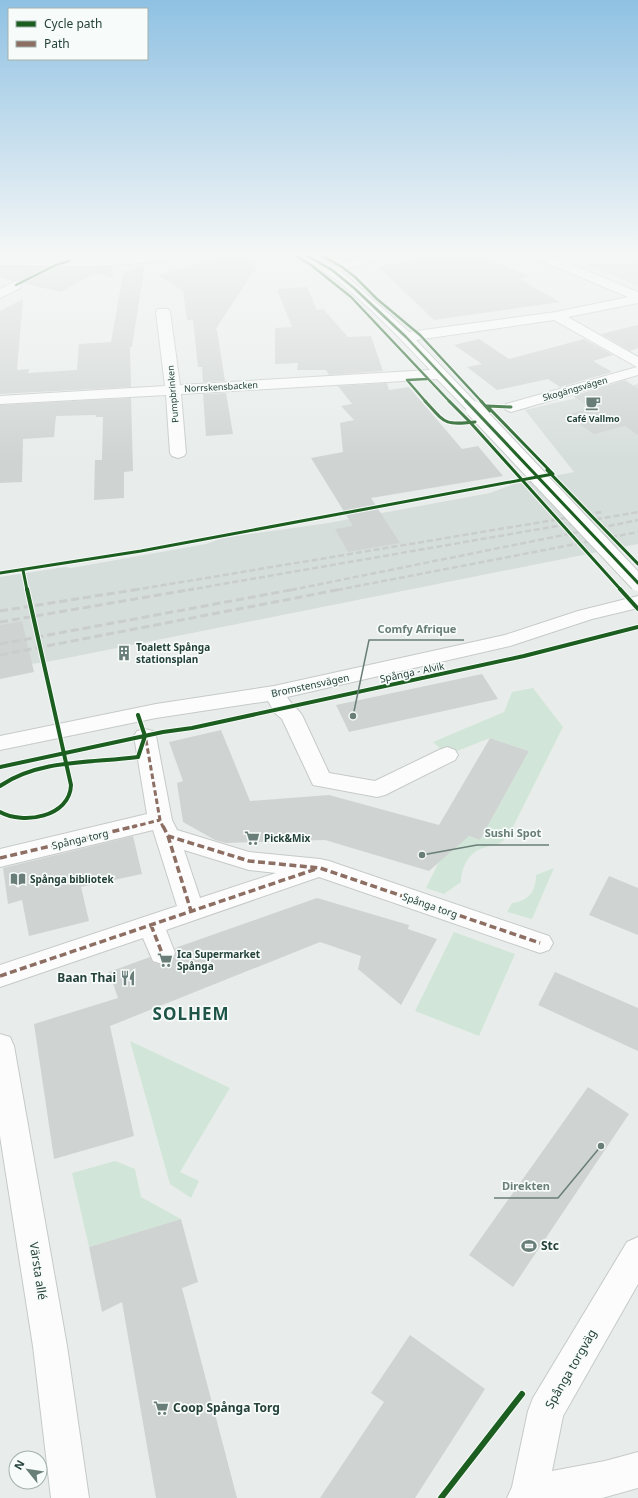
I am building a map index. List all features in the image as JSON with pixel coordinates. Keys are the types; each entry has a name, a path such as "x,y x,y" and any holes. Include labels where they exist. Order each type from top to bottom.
{"street":[{"name":"Pumpbrinken","path":"164,322 173,390 178,453"},
{"path":"390,322 442,374 638,583"},
{"path":"406,337 514,322"},
{"path":"566,322 638,363"},
{"name":"Skogängsvägen","path":"511,407 638,371"},
{"name":"Norrskensbacken","path":"0,400 442,374"},
{"name":"Bromstensvägen","path":"0,743 156,711 274,693 510,640 585,615 638,602"},
{"path":"274,693 282,708 291,715 321,779 376,789 446,754"},
{"path":"145,736 164,828 191,911"},
{"name":"Spånga torg","path":"0,858 164,828 249,861 320,868 540,943"},
{"path":"0,976 320,868"},
{"path":"151,925 162,953"},
{"name":"Värsta allé","path":"0,1046 50,1346 70,1498"},
{"name":"Spånga torgväg","path":"528,1496 546,1411 638,1253"},
{"path":"528,1496 605,1480 638,1470"}],"shaded area":[{"path":"638,384 638,544 57,660 0,669 0,577 65,567 71,568 206,544 222,538 328,523 490,493 514,484 574,472 525,410"}],"green space":[{"path":"533,688 563,727 514,825 508,836 501,843 478,850 470,857 462,871 461,882 444,894 426,888 454,831 480,840 529,751 490,738 447,755 433,742 504,712 512,692"},
{"path":"554,868 532,919 507,912 512,903 523,900 530,894 535,886 536,875"},
{"path":"454,932 515,954 479,1036 415,1011"},
{"path":"130,1041 230,1088 180,1172 199,1181 191,1198 170,1184"},
{"path":"115,1161 135,1169 141,1197 181,1219 89,1247 72,1173"}],"building":[{"path":"0,322 21,322 17,370 29,369 28,373 77,370 79,344 111,342 115,322 136,322 132,347 130,347 131,387 0,394"},
{"path":"193,322 220,322 215,330 217,330 225,381 203,382 202,367 198,367"},
{"path":"290,322 335,322 348,337 371,336 383,371 329,375 326,370 297,370 298,363 275,364 275,328 292,327"},
{"path":"638,325 638,348 630,351 601,334"},
{"path":"479,339 509,359 584,339 613,355 593,361 612,372 560,387 548,379 497,390 467,367 482,364 454,345"},
{"path":"625,380 638,389 638,435 625,426 594,434 566,415 591,408 573,396"},
{"path":"387,383 389,390 409,387 462,449 478,446 503,476 371,498 400,543 348,552 335,529 353,526 311,458 343,452 340,423 354,420 341,406 352,404 338,386"},
{"path":"226,393 233,434 206,436 203,394"},
{"path":"131,398 133,471 124,472 124,498 94,500 95,460 102,460 103,417 96,417 96,415 56,416 54,437 23,439 22,482 0,483 0,405"},
{"path":"22,621 34,672 0,679 0,625"},
{"path":"482,674 498,699 349,732 336,705"},
{"path":"221,730 250,801 329,795 439,825 490,738 529,751 480,840 469,836 429,871 325,840 226,843 215,840 183,822 177,783 183,781 169,742"},
{"path":"133,836 142,874 81,887 89,921 29,936 22,900 8,904 3,868"},
{"path":"609,876 638,888 638,935 589,915"},
{"path":"317,898 409,925 408,929 437,939 401,1005 358,969 361,956 320,942 110,1026 134,1136 54,1159 34,1024 118,998 109,972 150,957 153,962 162,965 171,962 176,954 175,948"},
{"path":"555,972 638,1008 638,1051 538,1005"},
{"path":"588,1087 629,1114 513,1287 469,1255"},
{"path":"181,1219 198,1282 182,1288 237,1498 156,1498 122,1302 102,1312 89,1247"},
{"path":"410,1335 485,1389 415,1498 320,1498 384,1402 371,1393"}],"railway":[{"path":"140,589 602,512"},
{"path":"188,590 638,512"},
{"path":"295,589 638,520"},
{"path":"337,590 638,532"},
{"path":"0,611 140,589"},
{"path":"134,590 140,589"},
{"path":"0,622 194,589"},
{"path":"0,644 295,589"},
{"path":"291,590 295,589"},
{"path":"0,655 342,589"}],"marked path":[{"path":"146,740 160,820 168,836 249,861 320,868 540,943"},
{"path":"0,858 160,820"},
{"path":"168,836 191,911"},
{"path":"0,976 316,869"},
{"path":"151,925 162,953"}],"cycle path":[{"path":"374,322 427,379 469,421 638,609"},
{"path":"390,322 406,337 638,583"},
{"path":"404,322 420,335 490,411"},
{"path":"427,379 407,380 443,421 455,424 475,422"},
{"path":"0,573 141,551 553,474 487,406 511,407"},
{"path":"547,470 638,564"},
{"path":"0,812 15,818 42,815 59,808 65,803 71,790 23,570"},
{"name":"Spånga - Alvik","path":"0,767 163,732 192,728 524,656 638,627"},
{"path":"0,786 11,778 27,772 45,768 138,757 145,736 138,715"},
{"path":"441,1498 522,1394"}],"place":[{"name":"Café Vallmo","path":"593,403"},
{"name":"Toalett Spånga stationsplan","path":"124,653"},
{"name":"Comfy Afrique","path":"353,716"},
{"name":"Pick&Mix","path":"252,838"},
{"name":"Sushi Spot","path":"422,855"},
{"name":"Spånga bibliotek","path":"18,879"},
{"name":"Ica Supermarket Spånga","path":"165,960"},
{"name":"Baan Thai","path":"128,978"},
{"name":"Direkten","path":"601,1146"},
{"name":"Stc","path":"529,1246"},
{"name":"Coop Spånga Torg","path":"161,1408"}],"district":[{"name":"SOLHEM","path":"191,1014"}]}
